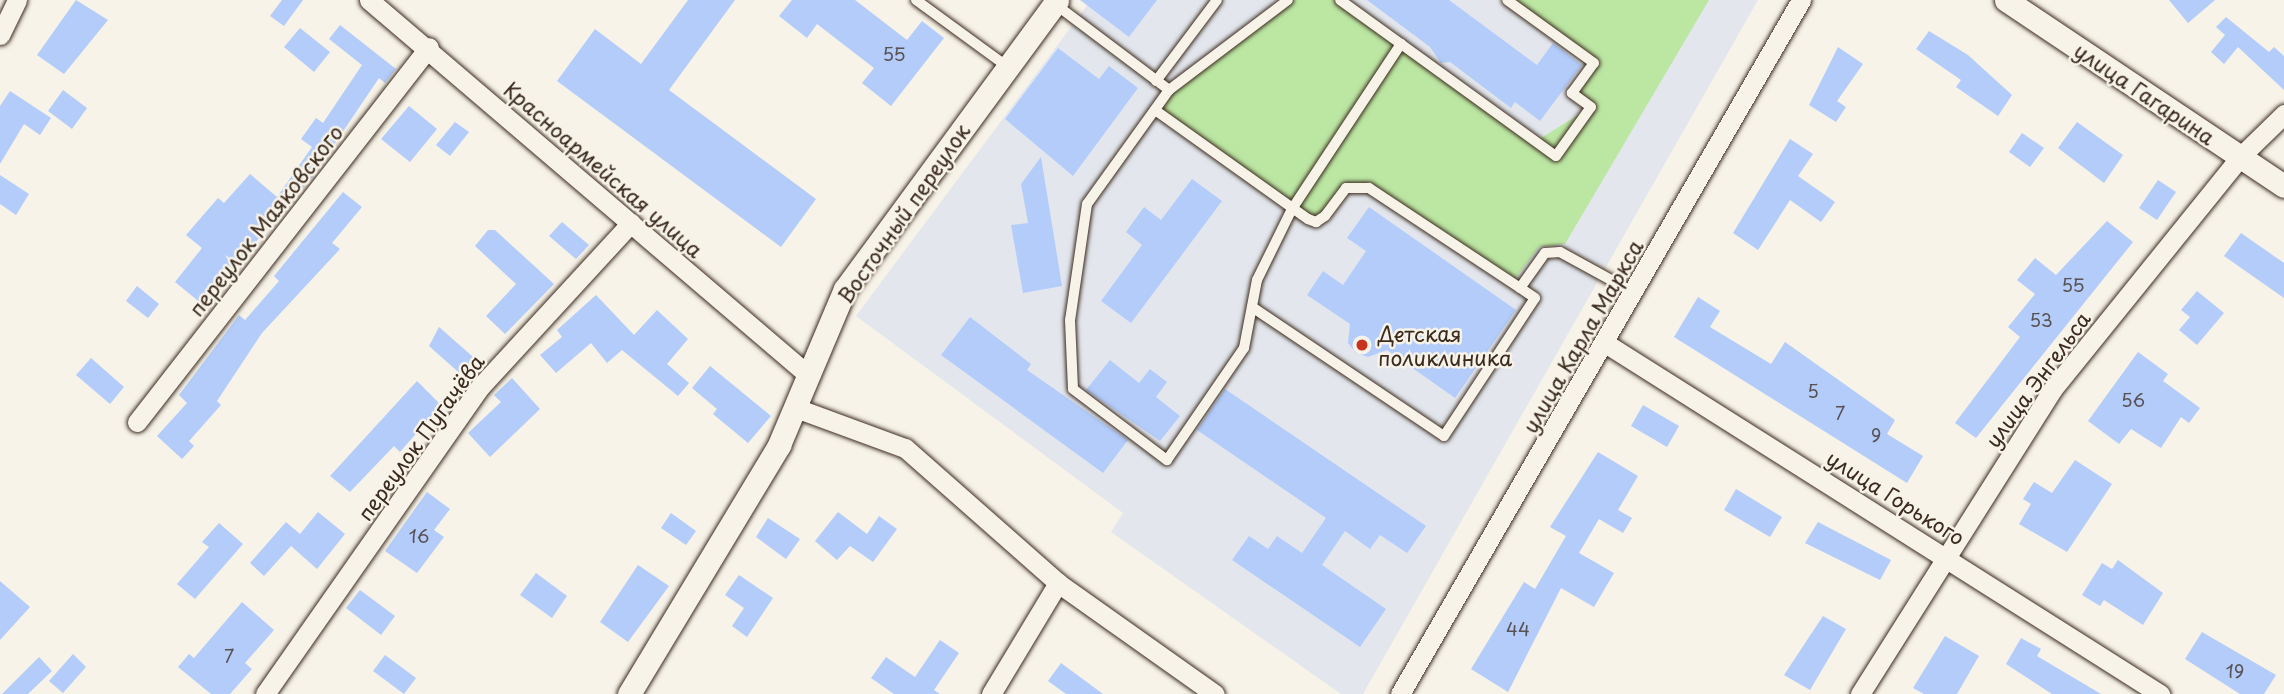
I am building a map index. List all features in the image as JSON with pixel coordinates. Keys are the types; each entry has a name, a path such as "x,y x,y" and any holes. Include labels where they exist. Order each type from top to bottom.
{"street":[{"path":"0,35 17,0"},
{"name":"Красноармейская улица","path":"369,0 429,47 807,374"},
{"name":"улица Карла Маркса","path":"1400,694 1801,0"},
{"name":"улица Гагарина","path":"2006,0 2284,186"},
{"name":"Восточный переулок","path":"629,694 796,408 807,374 845,289 1056,2"},
{"name":"переулок Маяковского","path":"137,422 429,47"},
{"name":"улица Энгельса","path":"1860,694 1944,554 2052,390 2241,157 2284,114"},
{"name":"переулок Пугачёва","path":"265,694 480,387 631,223"},
{"name":"улица Горького","path":"1605,343 1944,554 2160,694"},
{"path":"796,408 905,448 1058,583 1215,694"},
{"path":"991,694 1058,583"}],"lane":[{"path":"916,0 1008,66"},
{"path":"1156,80 1217,0"},
{"path":"1289,0 1169,90 1087,204 1070,320 1073,389 1167,460 1244,348 1257,281 1293,209 1401,44"},
{"path":"1340,0 1556,156 1591,107 1572,93 1594,62 1507,0"},
{"path":"1056,2 1169,90"},
{"path":"1155,110 1293,209 1316,222 1346,188 1370,188 1535,298 1444,436 1252,307"},
{"path":"1520,288 1545,253 1560,252 1633,292"}],"shaded area":[{"path":"1091,0 1758,0 1363,694 1341,694 1111,532 1123,513 856,316"}],"green space":[{"path":"1288,0 1340,0 1536,141 1591,107 1572,93 1593,63 1507,0 1709,0 1565,244 1539,247 1512,283 1369,188 1346,188 1316,222 1155,110 1169,90"}],"building":[{"path":"76,0 108,20 64,74 37,55"},
{"path":"282,0 303,0 284,26 270,16"},
{"path":"688,0 735,0 669,90 816,199 781,247 557,81 595,29 641,64"},
{"path":"792,0 855,0 907,40 922,21 944,38 891,106 862,83 874,68 817,24 807,38 779,16"},
{"path":"1080,0 1157,0 1129,37"},
{"path":"1367,0 1449,0 1537,65 1553,43 1582,65 1540,121 1515,102 1511,108 1450,62 1441,63 1430,47"},
{"path":"2169,0 2215,0 2188,23"},
{"path":"2226,17 2269,52 2274,47 2284,56 2284,90 2238,47 2224,64 2211,52 2225,35 2216,27"},
{"path":"340,25 396,69 385,83 379,78 313,176 202,304 175,282 202,248 186,235 218,198 224,203 250,174 277,197 312,147 301,139 316,118 323,123 362,65 329,39"},
{"path":"300,28 330,52 314,72 284,47"},
{"path":"1929,31 1968,55 2012,95 1998,116 1956,87 1961,80 1916,49"},
{"path":"1838,47 1863,64 1837,101 1846,107 1836,122 1809,105"},
{"path":"1058,48 1099,79 1109,66 1138,88 1073,176 1005,119"},
{"path":"63,90 87,108 72,129 48,111"},
{"path":"10,91 51,118 40,135 24,124 0,164 0,106"},
{"path":"409,106 437,129 410,162 381,139"},
{"path":"455,122 469,132 450,156 436,145"},
{"path":"2077,122 2123,155 2104,183 2058,148"},
{"path":"2022,133 2044,148 2030,167 2009,152"},
{"path":"1790,139 1813,154 1798,176 1835,202 1821,222 1790,200 1758,250 1733,233"},
{"path":"1041,157 1062,286 1023,293 1011,225 1028,223 1021,184"},
{"path":"0,175 29,194 16,215 0,204"},
{"path":"1192,179 1222,201 1131,323 1101,301 1142,245 1126,232 1144,207 1161,220"},
{"path":"2158,180 2176,192 2157,220 2139,208"},
{"path":"343,192 362,207 332,243 340,249 262,333 217,401 221,405 189,441 194,446 182,459 157,436 187,403 179,395 239,315 245,320 279,281 274,276"},
{"path":"1369,207 1516,310 1455,398 1387,350 1368,357 1356,353 1348,343 1350,324 1307,295 1323,271 1343,285 1366,251 1347,238"},
{"path":"2107,221 2133,242 1976,438 1955,423 2020,337 2008,327 2035,294 2017,280 2035,258 2056,275"},
{"path":"562,222 589,245 576,259 549,236"},
{"path":"488,230 495,230 554,284 505,334 486,316 516,284 475,246"},
{"path":"2241,233 2284,263 2284,298 2224,256"},
{"path":"137,286 159,304 148,318 126,301"},
{"path":"2197,291 2224,313 2197,345 2179,330 2190,317 2181,310"},
{"path":"596,295 634,335 657,310 688,339 667,364 689,383 678,396 622,350 607,363 591,343 556,373 540,355 562,337 557,330"},
{"path":"1698,297 1720,311 1710,327 1771,364 1785,342 1895,420 1887,434 1923,456 1907,483 1674,337"},
{"path":"970,317 1031,364 1027,370 1128,440 1103,473 941,355"},
{"path":"439,327 480,363 465,378 429,346"},
{"path":"2138,352 2168,374 2163,381 2200,408 2189,423 2181,417 2161,448 2131,429 2119,444 2088,421"},
{"path":"91,358 124,387 110,404 76,375"},
{"path":"1110,360 1139,383 1150,369 1167,382 1156,397 1180,416 1160,441 1086,390"},
{"path":"710,366 771,416 748,443 713,414 717,409 692,388"},
{"path":"512,378 540,409 490,457 468,433 501,402 494,395"},
{"path":"417,381 441,405 400,452 394,446 350,492 330,476"},
{"path":"1225,389 1426,526 1407,553 1380,535 1370,549 1345,531 1322,565 1386,609 1360,647 1232,560 1249,536 1268,549 1277,536 1302,553 1326,518 1197,430"},
{"path":"1643,405 1679,426 1667,447 1631,426"},
{"path":"1598,452 1638,476 1618,510 1632,518 1623,533 1599,519 1579,553 1614,573 1594,607 1561,588 1508,692 1471,669 1524,582 1535,589 1566,536 1550,527"},
{"path":"2075,460 2112,484 2067,552 2019,524 2031,504 2023,499 2034,482 2052,493"},
{"path":"1736,489 1782,517 1770,537 1724,510"},
{"path":"427,492 450,509 434,530 444,537 417,573 385,551"},
{"path":"318,512 345,534 317,569 291,546 264,576 250,563 286,522 300,534"},
{"path":"838,512 867,534 879,516 897,529 873,562 850,546 837,560 815,541"},
{"path":"671,513 696,531 686,545 661,528"},
{"path":"768,518 800,539 786,559 756,537"},
{"path":"1818,522 1891,560 1880,580 1805,543"},
{"path":"219,523 243,544 195,599 177,584 209,547 202,542"},
{"path":"2118,560 2163,593 2143,625 2104,600 2100,606 2082,595 2102,563 2112,569"},
{"path":"638,565 669,586 628,642 600,622"},
{"path":"536,573 567,596 552,618 520,595"},
{"path":"739,575 773,598 747,637 732,626 744,608 725,595"},
{"path":"0,581 30,607 0,640"},
{"path":"360,590 395,616 381,635 346,608"},
{"path":"242,602 274,630 245,663 252,669 230,694 211,694 178,667 189,654 194,658"},
{"path":"1823,616 1846,629 1810,690 1784,675"},
{"path":"2202,632 2276,675 2264,694 2240,694 2185,659"},
{"path":"1945,636 1979,656 1957,694 1924,694 1913,688"},
{"path":"2021,638 2041,649 2037,656 2101,694 2052,694 2006,664"},
{"path":"940,640 959,653 934,690 940,694 894,694 871,678 886,657 915,677"},
{"path":"73,654 86,667 63,693 49,681"},
{"path":"385,655 416,678 404,694 373,671"},
{"path":"39,657 52,671 28,694 2,694"},
{"path":"1061,663 1103,694 1066,694 1048,681"}],"place":[{"name":"Детская поликлиника","path":"1362,345"}]}
